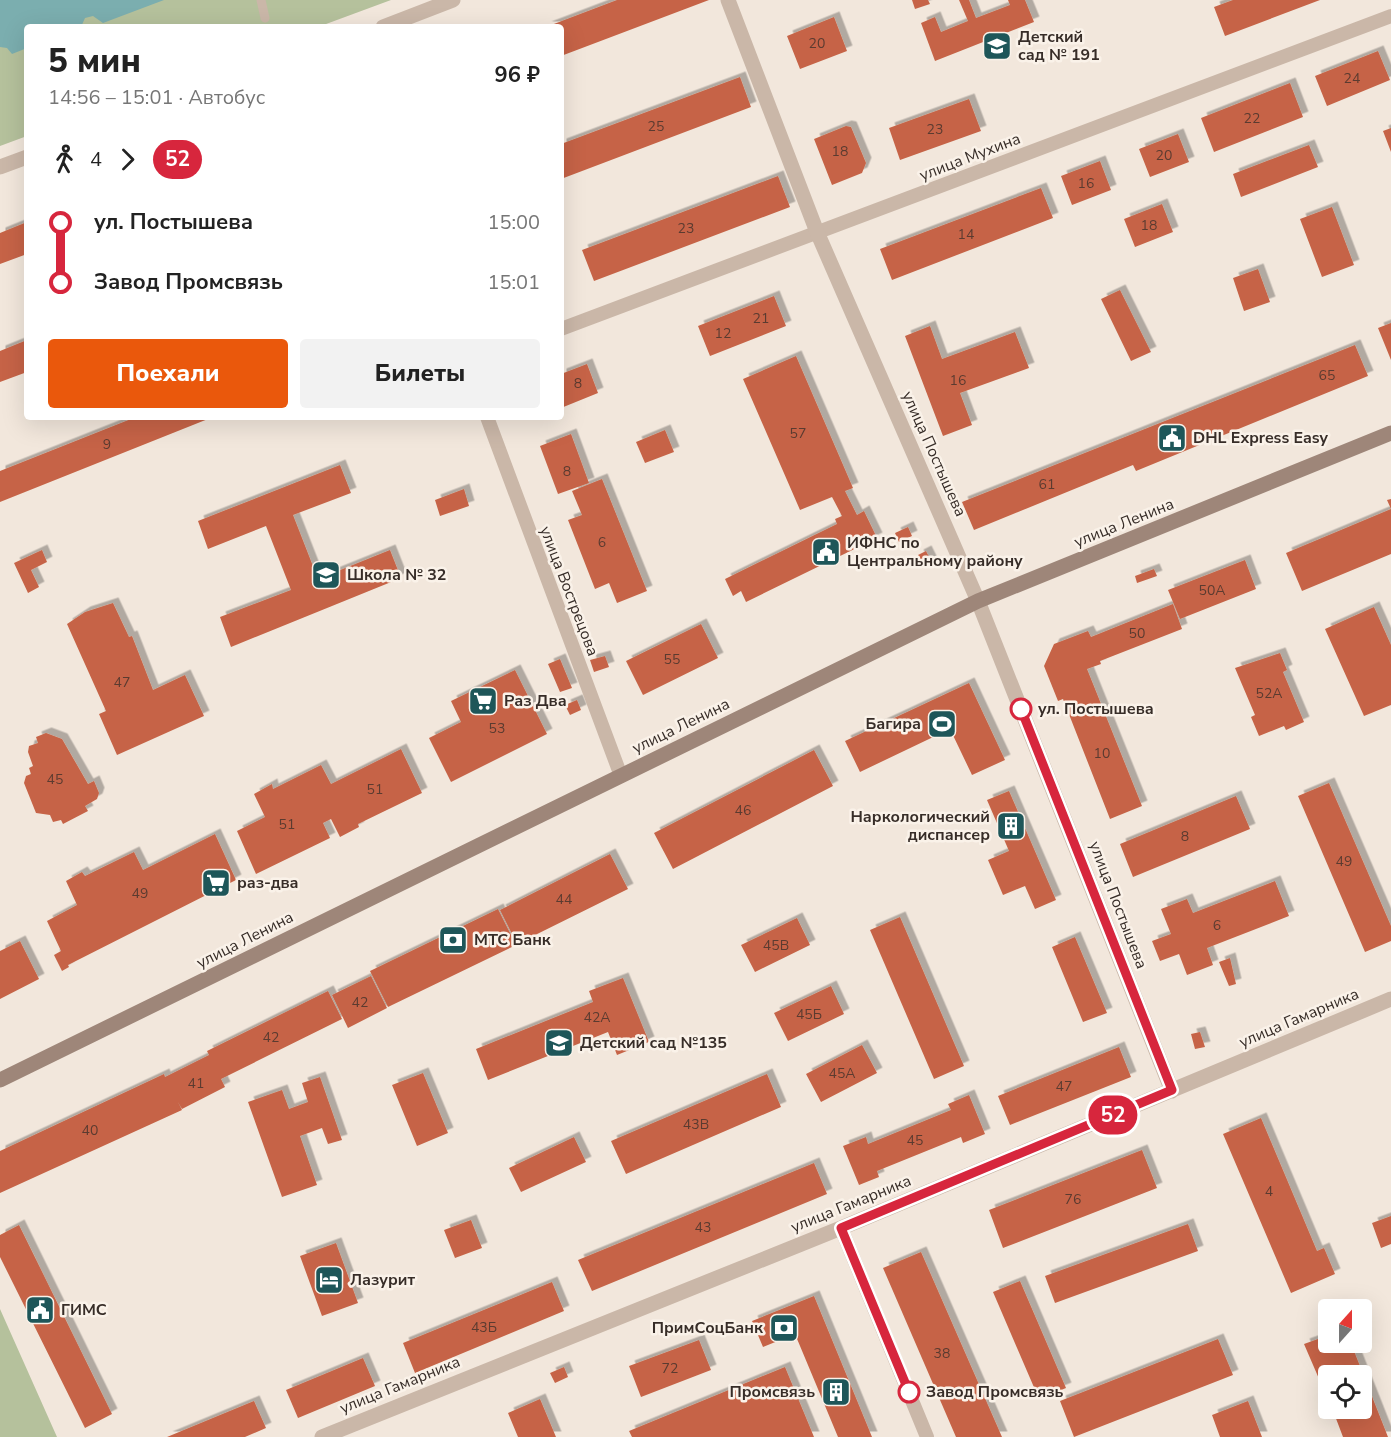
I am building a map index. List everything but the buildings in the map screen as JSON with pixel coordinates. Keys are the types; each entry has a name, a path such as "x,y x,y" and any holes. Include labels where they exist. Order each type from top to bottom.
{"main road":[{"name":"улица Ленина","path":"0,1080 978,602 1391,433"}],"street":[{"path":"261,0 265,18"},
{"path":"391,24 453,0"},
{"name":"улица Постышева","path":"728,0 817,232 978,602 1172,1090"},
{"name":"улица Мухина","path":"564,327 1391,16"},
{"path":"0,167 24,158"},
{"name":"улица Вострецова","path":"488,420 621,776"},
{"name":"улица Гамарника","path":"322,1437 841,1228 1391,999"},
{"path":"841,1228 927,1437"}],"green space":[{"path":"0,0 391,0 326,24 24,24 24,137 0,146"},
{"path":"0,1309 57,1437 0,1437"}],"water":[{"path":"0,0 164,0 103,23 93,16 85,18 82,24 24,24 24,49 12,54 7,48 0,47"}],"bus line":[{"name":"52","path":"909,1392 841,1228 1172,1090 1021,709"}],"place":[{"name":"Детский сад № 191","path":"997,46"},
{"name":"DHL Express Easy","path":"1172,438"},
{"name":"ИФНС по Центральному району","path":"826,552"},
{"name":"Школа № 32","path":"326,575"},
{"name":"Раз Два","path":"483,701"},
{"name":"ул. Постышева","path":"1021,709"},
{"name":"Багира","path":"942,724"},
{"name":"Наркологический диспансер","path":"1011,826"},
{"name":"раз-два","path":"216,883"},
{"name":"МТС Банк","path":"453,940"},
{"name":"Детский сад №135","path":"559,1043"},
{"name":"Лазурит","path":"329,1280"},
{"name":"ГИМС","path":"40,1310"},
{"name":"ПримСоцБанк","path":"784,1328"},
{"name":"Промсвязь","path":"836,1392"},
{"name":"Завод Промсвязь","path":"909,1392"}]}
